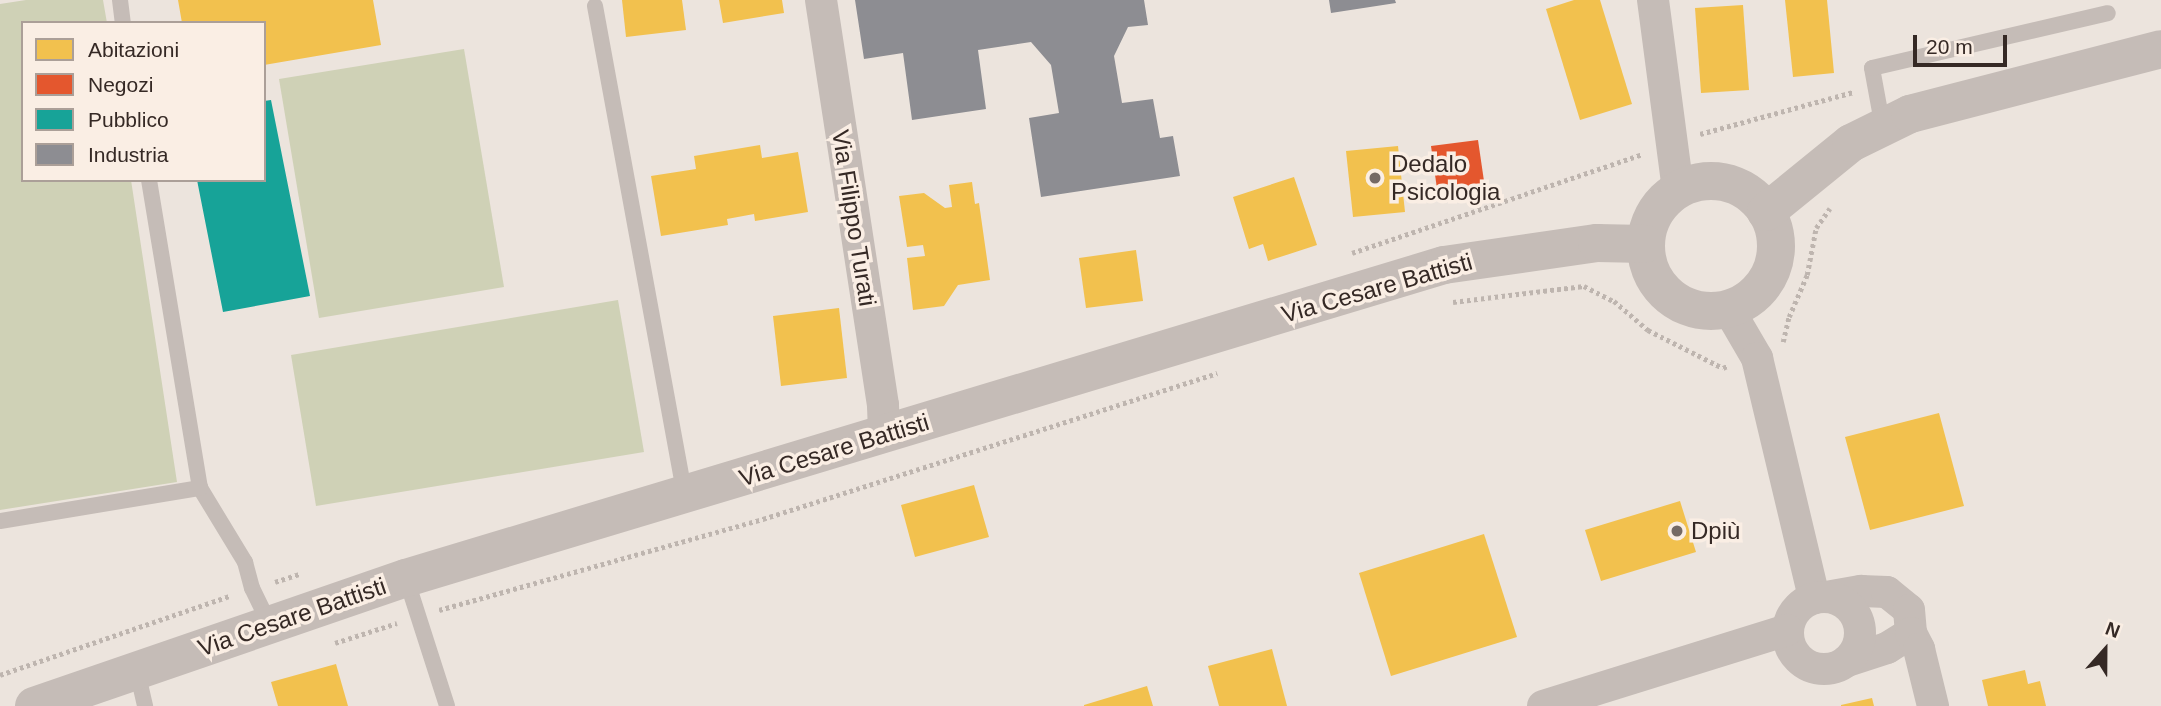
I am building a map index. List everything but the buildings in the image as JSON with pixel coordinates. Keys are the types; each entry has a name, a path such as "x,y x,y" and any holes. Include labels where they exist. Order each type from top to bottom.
{"street":[{"name":"Via Filippo Turati","path":"821,0 883,405 884,436"},
{"path":"1653,0 1678,189"},
{"path":"1766,212 1850,143 1910,114 2161,49"},
{"path":"1703,181 1725,182 1751,194 1766,212 1776,243 1773,266 1763,286 1748,301 1729,310 1701,312 1671,298 1654,280 1648,266 1645,244 1649,222 1661,203 1678,189 1703,181"},
{"name":"Via Cesare Battisti","path":"34,706 141,688 270,625 406,578 1444,265 1597,243 1645,244"},
{"path":"1729,310 1757,358 1820,598"},
{"path":"1911,633 1887,648 1825,669 1802,662 1793,653 1787,630 1796,610 1820,598 1861,591 1887,592 1909,610 1911,633 1919,649 1933,706"},
{"path":"1820,598 1848,606 1860,628 1859,640 1847,661"},
{"path":"1543,706 1787,630"}],"lane":[{"path":"120,0 123,21"},
{"path":"595,6 685,495"},
{"path":"1883,128 1872,68 2108,13"},
{"path":"149,182 200,488 245,562 252,588 270,625"},
{"path":"0,521 200,488"},
{"path":"406,578 447,706"}],"path":[{"path":"1449,303 1584,285 1614,301 1648,330 1723,368 1757,358 1785,342 1789,317 1807,275 1816,228 1836,200"},
{"path":"322,647 417,616 763,519 1222,372"}],"green space":[{"path":"26,0 103,0 107,21 21,21 21,182 131,182 177,482 0,510 0,4"},
{"path":"464,49 504,287 319,318 279,79"},
{"path":"618,300 644,452 316,506 291,355"}],"place":[{"name":"Dedalo Psicologia","path":"1375,178"},
{"name":"Dpiù","path":"1677,531"}]}
